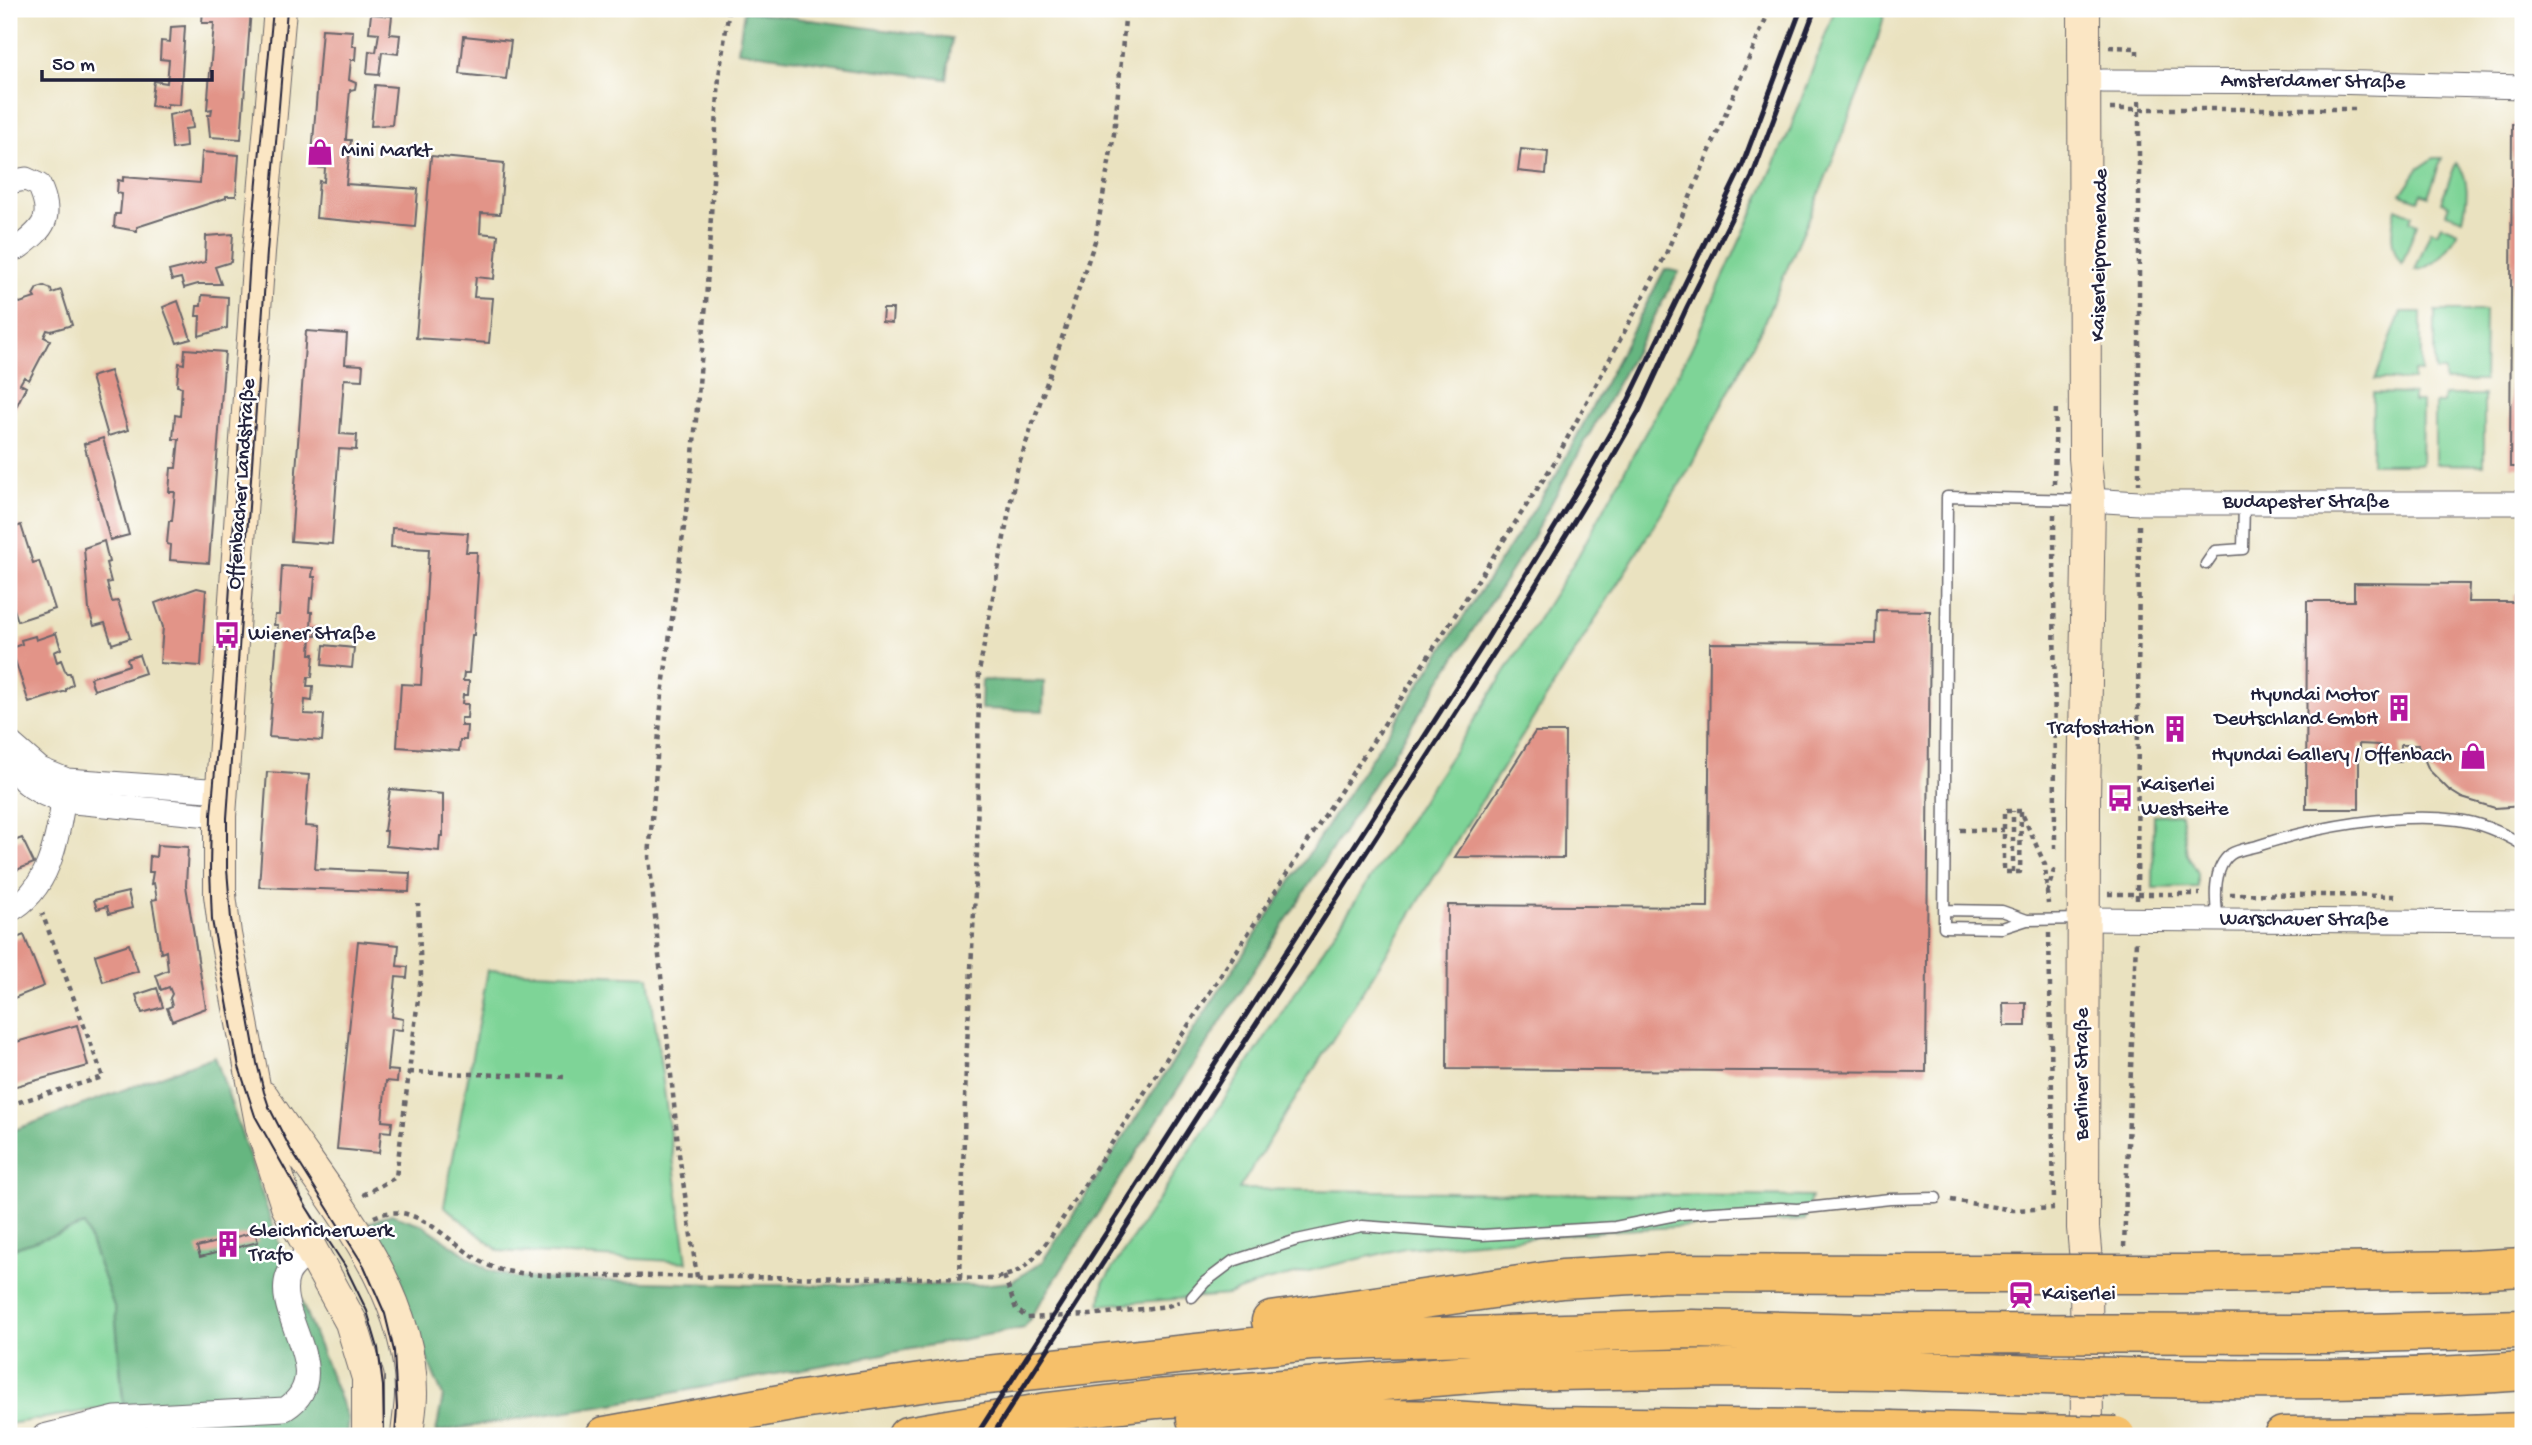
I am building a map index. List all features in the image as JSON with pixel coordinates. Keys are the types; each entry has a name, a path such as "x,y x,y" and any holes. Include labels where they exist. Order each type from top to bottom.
{"highway":[{"path":"1061,1366 1214,1329 1562,1279 1667,1273 2192,1274 2504,1266"},
{"path":"605,1436 815,1398 949,1379 1336,1340 1692,1329 1876,1352 2241,1380 2523,1371"},
{"path":"907,1436 1065,1410 1171,1398 1497,1372 1728,1368 1876,1352 2316,1334 2523,1329"},
{"path":"1065,1410 1181,1420 1451,1420 1545,1426 2116,1436"},
{"path":"2283,1436 2432,1436 2523,1432"}],"main road":[{"name":"Offenbacher Landstraße","path":"280,9 259,257 221,803 220,895 236,1002 262,1128 287,1206 351,1322 368,1378 368,1425"},
{"name":"Kaiserleipromenade","path":"2084,9 2096,90"},
{"name":"Kaiserleipromenade","path":"2084,919 2089,500 2099,450 2096,90 2106,9"},
{"name":"Berliner Straße","path":"2084,919 2083,1228 2087,1261 2087,1436"},
{"name":"Offenbacher Landstraße","path":"253,1082 343,1213 387,1287 401,1328 409,1371 407,1436"},
{"name":"Berliner Straße","path":"2074,1436 2077,1262 2083,1228"}],"street":[{"name":"Amsterdamer Straße","path":"2096,90 2138,80 2523,87"},
{"path":"9,182 26,179 39,185 47,202 47,217 38,234 18,248 9,247"},
{"name":"Budapester Straße","path":"2089,500 2139,503 2523,503"},
{"path":"9,743 65,790"},
{"path":"9,761 27,785 48,797 65,790 221,803"},
{"path":"9,911 34,892 47,870 65,790"},
{"name":"Warschauer Straße","path":"2084,919 2523,922"},
{"path":"44,1436 116,1418 285,1409 295,1403 304,1383 305,1358 288,1303 286,1285 293,1268 312,1252"}],"lane":[{"path":"2084,919 2027,920 2002,928 1944,927 1947,497 2089,500"},
{"path":"2206,564 2215,551 2243,549 2244,503"},
{"path":"2218,920 2214,894 2219,873 2231,854 2298,833 2357,824 2421,819 2459,820 2500,831 2523,845"},
{"path":"1944,910 2002,911 2027,920"},
{"path":"1192,1297 1205,1282 1233,1261 1297,1240 1362,1226 1482,1235 1507,1234 1615,1227 1681,1214 1797,1209 1890,1199 1936,1198"}],"path":[{"path":"697,1276 679,1154 649,857 662,695 692,466 706,303 719,76 729,9"},
{"path":"960,1278 965,1065 977,853 979,672 1016,473 1095,242 1114,134 1126,9"},
{"path":"362,1222 387,1211 414,1216 486,1264 503,1271 540,1274 960,1278 1004,1276 1029,1265 1050,1238 1554,463 1665,256 1770,9"},
{"path":"2136,894 2139,503 2137,48"},
{"path":"2096,90 2139,109 2357,109"},
{"path":"2004,811 2021,811 2020,872 2004,872 2004,811"},
{"path":"2013,811 2013,872"},
{"path":"2021,811 2045,866 2047,893"},
{"path":"1946,830 2004,830"},
{"path":"9,1105 103,1077 34,892"},
{"path":"2115,894 2402,896"},
{"path":"359,1200 396,1177 421,975 418,904"},
{"path":"2124,1256 2136,938"},
{"path":"1936,1198 2013,1210 2054,1208 2050,948"},
{"path":"409,1072 567,1077"},
{"path":"1004,1276 1016,1309 1027,1318 1090,1315 1168,1306 1192,1297"}],"green space":[{"path":"1835,9 1886,9 1873,56 1818,197 1761,329 1688,471 1239,1189 1811,1197 1805,1220 1620,1230 1405,1248 1266,1281 1228,1295 1100,1305 1103,1283 1469,729 1578,556 1690,351 1790,130"},
{"path":"744,11 952,39 947,79 738,51"},
{"path":"2434,158 2442,158 2428,196 2421,193 2418,200 2401,194 2418,169"},
{"path":"2456,163 2466,182 2463,219 2446,213 2449,205 2441,202"},
{"path":"2396,208 2412,215 2410,221 2417,224 2402,264 2392,238"},
{"path":"2441,225 2458,232 2435,262 2415,270 2431,230 2437,233"},
{"path":"1665,269 1679,272 1532,538 1024,1328 618,1403 436,1432 443,1396 369,1223 391,1214 423,1225 488,1270 515,1278 748,1285 979,1285 1011,1282 1042,1262 1557,474"},
{"path":"2435,311 2485,311 2484,381 2444,381 2444,371 2435,371"},
{"path":"2401,312 2421,312 2421,372 2413,371 2413,380 2375,380"},
{"path":"2373,393 2413,394 2413,402 2422,402 2421,464 2372,464"},
{"path":"2444,395 2484,395 2484,465 2435,464 2435,403 2443,403"},
{"path":"982,680 1044,682 1043,711 981,709"},
{"path":"2181,814 2187,854 2198,873 2198,887 2153,888 2154,815"},
{"path":"488,970 649,977 687,1262 499,1251 444,1206"},
{"path":"215,1056 280,1247 348,1420 346,1436 107,1436 126,1431 115,1309 84,1225 9,1250 9,1132"},
{"path":"84,1224 115,1309 123,1405 9,1424 9,1250"}],"building":[{"path":"203,9 251,9 241,139 210,137 208,115 211,115 212,109 207,110 214,23 202,23"},
{"path":"371,14 392,16 390,34 400,35 398,54 382,52 379,75 367,74 369,51 376,52 379,33 369,32"},
{"path":"185,26 180,105 167,104 167,108 151,106 154,81 167,83 169,60 160,59 161,41 170,42 171,27"},
{"path":"322,29 353,31 352,46 356,46 349,80 356,83 355,89 350,90 346,140 351,140 346,184 418,189 415,227 316,218 319,181 324,182 325,168 311,167"},
{"path":"464,36 511,41 506,79 460,74"},
{"path":"375,85 396,87 392,125 371,126"},
{"path":"191,110 193,128 185,129 186,147 172,149 169,115"},
{"path":"2512,124 2523,124 2523,467 2510,467"},
{"path":"1521,149 1548,152 1546,174 1518,171"},
{"path":"202,152 239,155 236,196 226,196 137,227 137,231 114,227 115,214 120,214 122,194 117,193 118,180 123,181 123,177 200,183"},
{"path":"431,156 504,163 500,214 481,213 480,233 498,235 494,279 476,277 474,297 493,298 489,343 416,338"},
{"path":"233,234 231,262 215,267 221,284 198,284 184,288 181,278 172,280 169,271 205,262 206,236"},
{"path":"44,286 51,289 52,293 61,290 72,325 47,330 44,337 50,340 29,380 24,377 20,384 26,387 9,421 9,320 14,314 10,312 16,301 20,303 35,298 33,295 37,288"},
{"path":"202,295 228,297 227,328 199,336 200,316 196,316"},
{"path":"178,301 191,339 177,343 163,307"},
{"path":"883,309 893,309 892,323 882,322"},
{"path":"306,331 347,334 345,364 363,365 362,380 344,379 340,434 357,435 356,450 339,449 332,544 291,541"},
{"path":"185,349 225,352 209,563 170,560 171,545 167,544 175,492 169,492 171,468 176,468 179,439 173,439 175,415 180,416 182,387 177,386 179,363 184,364"},
{"path":"110,371 128,430 108,436 91,377"},
{"path":"103,438 129,535 110,540 84,444"},
{"path":"9,515 14,528 21,525 33,563 39,561 55,609 18,621 9,594"},
{"path":"392,528 468,533 466,552 477,552 474,635 469,673 464,673 463,681 469,681 468,695 463,695 462,704 468,704 467,718 461,718 461,726 467,726 466,740 460,740 459,751 397,747 401,684 421,685 429,549 391,547"},
{"path":"104,541 111,582 107,583 112,602 118,601 130,638 112,644 105,623 94,626 89,610 84,548"},
{"path":"282,566 313,568 313,599 310,598 309,612 312,612 311,626 317,626 316,636 311,636 310,654 314,654 312,677 308,677 307,686 313,686 312,701 305,700 304,714 324,715 322,741 269,737 278,625 274,625 275,615 279,615"},
{"path":"2354,583 2469,584 2468,602 2514,602 2514,595 2523,595 2523,806 2495,808 2462,798 2449,790 2429,770 2418,745 2401,745 2401,762 2379,762 2379,745 2359,744 2359,809 2306,809 2307,601 2354,601"},
{"path":"197,588 206,590 201,666 160,663 163,627 155,603"},
{"path":"1877,610 1930,611 1926,1072 1447,1069 1448,905 1708,907 1710,643 1876,644"},
{"path":"56,633 61,649 54,652 57,662 61,660 66,673 70,673 73,684 66,691 29,703 11,648 22,644 21,640 35,636 36,640"},
{"path":"324,645 354,648 352,668 322,665"},
{"path":"139,655 145,673 94,690 90,678 129,665 127,659"},
{"path":"1535,732 1565,732 1564,858 1455,857"},
{"path":"267,772 309,775 305,826 318,827 315,869 410,873 409,892 259,887"},
{"path":"390,789 443,794 443,836 440,836 439,851 386,846 387,831 384,831"},
{"path":"22,838 34,863 9,873 9,843"},
{"path":"157,845 188,847 186,886 206,1008 172,1021 167,1008 172,1006 172,994 169,987 161,990 156,975 168,970 166,951 161,953 152,900 157,899 154,883 151,884 153,872 149,872 150,856 156,857"},
{"path":"128,892 132,908 109,914 107,906 97,909 94,900"},
{"path":"24,935 44,986 9,1000 9,941"},
{"path":"358,941 399,945 397,966 408,967 407,978 396,977 392,1017 403,1019 402,1030 391,1029 387,1070 398,1071 397,1082 386,1081 382,1121 392,1122 391,1132 381,1131 379,1153 337,1149"},
{"path":"129,944 138,971 103,982 95,955"},
{"path":"157,988 163,1007 142,1013 136,995"},
{"path":"2003,1003 2026,1003 2026,1026 2004,1026"},
{"path":"77,1025 88,1066 9,1088 9,1044"},
{"name":"Gleichricherwerk Trafo","path":"255,1232 258,1242 200,1257 197,1247"}],"tram line":[{"path":"273,9 250,257 227,635 211,815 212,920 239,1067 255,1116 307,1208 345,1266 367,1311 378,1348 383,1386 384,1436"},
{"path":"287,9 227,818 227,869 231,919 264,1092 291,1150 364,1266 385,1314 394,1351 397,1408 395,1436"}],"railway":[{"path":"976,1436 1485,642 1581,484 1626,405 1742,166 1801,9"},
{"path":"992,1436 1498,647 1603,474 1639,411 1752,177 1815,9"}],"place":[{"name":"Mini Markt","path":"320,152"},
{"name":"Wiener Straße","path":"227,635"},
{"name":"Hyundai Motor Deutschland GmbH","path":"2399,708"},
{"name":"Trafostation","path":"2175,729"},
{"name":"Hyundai Gallery / Offenbach","path":"2473,756"},
{"name":"Kaiserlei Westseite","path":"2120,798"},
{"name":"Gleichricherwerk Trafo","path":"228,1244"},
{"name":"Kaiserlei","path":"2021,1295"}]}
